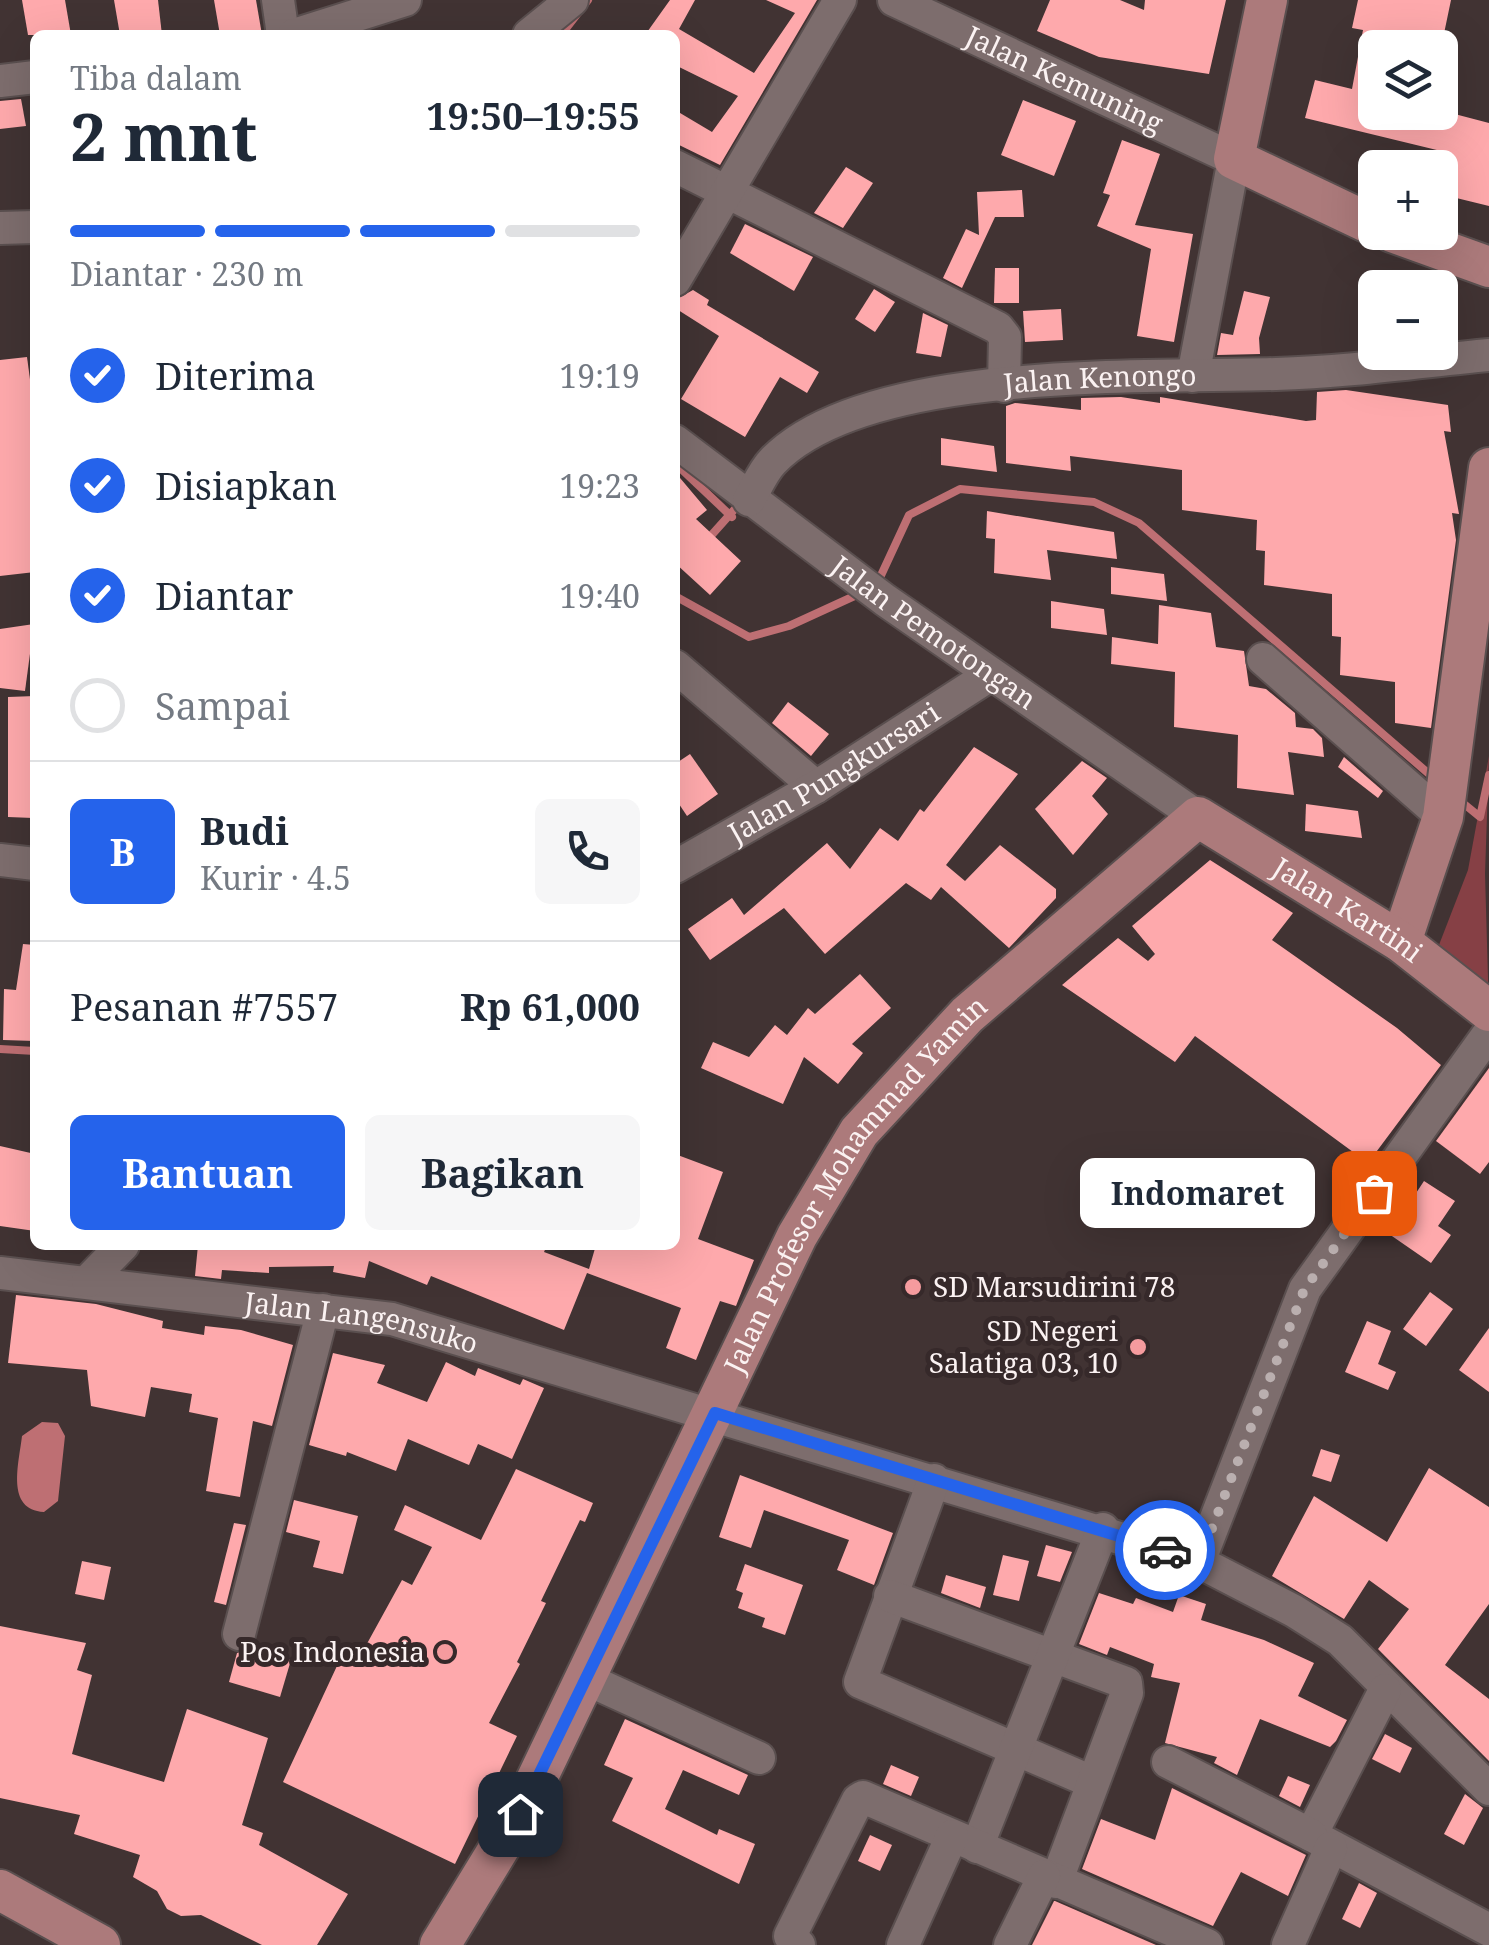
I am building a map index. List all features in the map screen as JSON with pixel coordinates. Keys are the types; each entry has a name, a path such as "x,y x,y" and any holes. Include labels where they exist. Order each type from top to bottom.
{"main road":[{"path":"1267,0 1234,160 1358,219"},
{"path":"1443,250 1489,266"},
{"path":"1401,942 1443,815 1489,468"},
{"name":"Jalan Kartini","path":"1198,817 1401,942 1489,1010"},
{"name":"Jalan Profesor Mohammad Yamin","path":"440,1945 520,1814 797,1236 858,1132 967,1014 1198,817"},
{"path":"2,1892 100,1945"}],"street":[{"path":"278,0 282,30"},
{"path":"310,30 405,0"},
{"path":"535,30 572,0"},
{"path":"680,271 840,0"},
{"name":"Jalan Kemuning","path":"894,0 1234,160"},
{"path":"0,81 30,78"},
{"path":"1194,370 1234,160"},
{"path":"680,168 998,328 1005,337 1004,382"},
{"path":"0,228 30,227"},
{"name":"Jalan Kenongo","path":"744,495 772,461 834,422 897,401 1004,382 1194,370 1342,371 1489,355"},
{"name":"Jalan Pemotongan","path":"680,445 885,600 1198,817"},
{"path":"1263,660 1443,815"},
{"path":"680,670 816,788"},
{"name":"Jalan Pungkursari","path":"680,863 816,788 990,675"},
{"path":"0,860 30,863"},
{"path":"1199,1562 1304,1290 1489,1033"},
{"path":"88,1281 117,1250"},
{"name":"Jalan Langensuko","path":"0,1273 392,1319 715,1413 1199,1562 1294,1611 1340,1640 1385,1690 1489,1790"},
{"path":"239,1634 323,1310"},
{"path":"934,1480 860,1682 1092,1782"},
{"path":"902,1945 1016,1752 1103,1530"},
{"path":"890,1596 1056,1653 1127,1686 1092,1782 1050,1879 1010,1945"},
{"path":"586,1679 759,1758"},
{"path":"1288,1945 1321,1842 1385,1690"},
{"path":"1168,1762 1489,1930"},
{"path":"799,1945 790,1936 860,1798 870,1798 1201,1944"}],"shaded area":[{"path":"1489,756 1485,874 1489,1013 1432,963 1468,870"},
{"path":"42,1422 58,1423 65,1436 58,1501 44,1512 24,1503 17,1483 22,1436"}],"building":[{"path":"22,0 65,0 70,30 30,30 28,35"},
{"path":"114,0 158,0 161,30 119,30"},
{"path":"214,0 256,0 261,30 219,30"},
{"path":"670,0 695,0 679,29 754,73 795,13 766,0 817,0 720,165 680,145 680,113 712,132 738,96 680,67 680,30 649,30"},
{"path":"1050,0 1120,0 1144,10 1145,0 1226,0 1209,74 1099,57 1037,31"},
{"path":"1358,0 1451,0 1445,30 1352,28"},
{"path":"1358,57 1358,130 1458,130 1458,115 1489,123 1489,206 1458,198 1458,150 1437,150 1305,118 1315,80 1352,89"},
{"path":"21,99 26,126 0,129 0,101"},
{"path":"1023,100 1076,121 1054,176 1001,155"},
{"path":"1122,140 1160,154 1135,225 1193,234 1174,342 1137,336 1151,249 1097,226 1110,195 1103,193"},
{"path":"846,167 873,183 843,228 814,213"},
{"path":"1022,190 1024,217 995,217 962,288 943,278 966,229 979,235 977,192"},
{"path":"745,224 813,257 794,291 730,253"},
{"path":"995,268 1019,268 1019,303 994,303"},
{"path":"874,289 895,302 875,332 855,319"},
{"path":"693,290 709,300 707,305 819,372 807,393 780,377 745,437 681,399 719,336 680,311 680,297"},
{"path":"1244,291 1270,297 1259,338 1260,354 1217,355 1221,333 1233,335"},
{"path":"1061,309 1063,340 1025,342 1023,311"},
{"path":"923,313 948,325 941,357 916,353"},
{"path":"27,357 30,573 0,576 0,360"},
{"path":"1346,390 1448,405 1451,432 1444,431 1459,514 1452,513 1456,540 1431,728 1395,723 1395,682 1340,675 1341,637 1332,636 1332,594 1264,585 1265,551 1256,550 1257,520 1182,510 1182,470 1070,456 1071,471 1006,463 1006,406 1015,403 1081,410 1081,398 1121,397 1160,403 1160,397 1306,421 1316,420 1317,392"},
{"path":"941,438 994,446 997,472 941,465"},
{"path":"680,478 707,510 696,519 741,561 710,595 680,568"},
{"path":"987,511 1114,532 1117,559 1047,550 1051,580 994,573 995,539 986,538"},
{"path":"1111,567 1164,574 1167,601 1111,594"},
{"path":"1051,601 1104,609 1107,635 1051,628"},
{"path":"1159,605 1211,613 1216,647 1244,651 1249,686 1266,689 1295,713 1296,727 1313,729 1322,738 1324,757 1288,752 1294,795 1237,788 1238,735 1174,727 1175,672 1111,664 1112,637 1158,644"},
{"path":"30,625 25,691 0,688 0,629"},
{"path":"30,696 30,818 8,817 8,697"},
{"path":"788,702 829,734 811,756 772,723"},
{"path":"974,747 1018,774 946,865 965,881 1000,845 1056,889 1056,898 1009,948 941,887 931,900 906,883 825,954 784,908 710,960 688,929 732,898 744,915 827,843 850,869 880,828 898,841 920,809 924,812"},
{"path":"690,754 718,794 687,816 680,806 680,761"},
{"path":"1344,757 1383,791 1378,798 1338,767"},
{"path":"1082,761 1107,778 1092,796 1108,814 1073,855 1035,809"},
{"path":"1306,804 1358,811 1362,838 1305,831"},
{"path":"1210,860 1293,913 1272,940 1397,1028 1441,1065 1368,1163 1195,1036 1175,1062 1062,985 1118,938 1148,961 1155,954 1132,926"},
{"path":"23,944 30,945 30,1041 3,1040 4,989 16,990"},
{"path":"860,974 891,1008 852,1044 863,1053 838,1084 804,1057 783,1104 701,1068 713,1042 749,1057 775,1025 787,1035 808,1008 815,1014"},
{"path":"1489,1068 1489,1162 1480,1174 1436,1141"},
{"path":"0,1146 30,1153 30,1230 0,1226"},
{"path":"680,1156 723,1172 698,1239 754,1260 736,1306 720,1301 696,1360 666,1348 681,1308 587,1273 564,1330 431,1276 427,1285 369,1261 365,1278 333,1272 334,1266 269,1267 269,1273 222,1270 221,1279 195,1276 198,1250 545,1250 589,1269 595,1250 680,1250"},
{"path":"1424,1181 1455,1201 1438,1226 1451,1235 1431,1263 1389,1234"},
{"path":"1430,1292 1453,1309 1426,1346 1403,1329"},
{"path":"16,1295 96,1304 163,1321 162,1328 204,1335 205,1326 241,1330 293,1345 272,1426 253,1421 240,1497 206,1491 218,1418 189,1412 192,1394 151,1387 145,1417 91,1406 87,1370 8,1363"},
{"path":"1367,1321 1391,1331 1378,1364 1396,1372 1388,1390 1345,1372"},
{"path":"1489,1328 1489,1392 1459,1370"},
{"path":"333,1353 385,1365 377,1383 427,1402 446,1362 475,1376 478,1368 520,1385 523,1379 544,1388 512,1459 478,1444 469,1465 408,1439 396,1471 347,1452 346,1456 309,1445"},
{"path":"1321,1449 1340,1455 1331,1482 1312,1476"},
{"path":"1429,1468 1489,1507 1489,1604 1445,1665 1489,1699 1489,1761 1378,1649 1409,1609 1369,1580 1344,1619 1272,1576 1314,1496 1387,1542"},
{"path":"516,1469 593,1503 585,1522 580,1520 541,1601 546,1603 489,1723 517,1736 455,1864 283,1782 343,1653 358,1660 402,1580 412,1585 432,1547 394,1530 405,1505 481,1540"},
{"path":"740,1475 893,1533 874,1585 837,1570 849,1540 764,1510 751,1548 719,1537"},
{"path":"294,1500 358,1516 343,1574 313,1567 320,1541 286,1532"},
{"path":"234,1523 246,1525 226,1605 214,1602"},
{"path":"1046,1545 1072,1552 1060,1582 1037,1576"},
{"path":"1003,1555 1029,1561 1019,1601 993,1595"},
{"path":"82,1561 111,1567 104,1600 75,1594"},
{"path":"745,1564 803,1585 785,1635 762,1627 765,1618 738,1608 743,1593 736,1590"},
{"path":"946,1575 986,1587 980,1608 941,1593"},
{"path":"1099,1593 1133,1604 1136,1598 1173,1612 1179,1595 1206,1604 1201,1620 1264,1640 1314,1663 1298,1696 1347,1720 1336,1741 1330,1747 1260,1719 1237,1775 1214,1763 1217,1757 1165,1743 1180,1683 1151,1677 1154,1664 1110,1647 1107,1655 1079,1644"},
{"path":"0,1626 86,1643 77,1670 92,1675 72,1754 164,1782 187,1709 268,1738 242,1825 263,1833 259,1845 348,1894 317,1945 262,1945 201,1915 181,1916 167,1909 157,1891 133,1877 140,1855 74,1834 80,1815 0,1798"},
{"path":"252,1649 291,1660 280,1697 229,1682 237,1653"},
{"path":"625,1719 748,1775 739,1795 683,1770 665,1809 717,1835 719,1829 755,1844 739,1884 612,1821 633,1778 604,1765"},
{"path":"1385,1734 1412,1748 1400,1773 1372,1759"},
{"path":"891,1765 919,1777 911,1796 883,1784"},
{"path":"1288,1776 1310,1785 1300,1807 1279,1796"},
{"path":"1172,1788 1306,1855 1288,1896 1241,1872 1213,1926 1082,1869 1101,1819 1155,1840"},
{"path":"1465,1794 1483,1808 1464,1845 1444,1834"},
{"path":"870,1835 892,1845 880,1871 858,1861"},
{"path":"1359,1883 1377,1893 1360,1928 1342,1919"},
{"path":"1055,1901 1156,1945 1032,1945"}],"waterway":[{"path":"565,30 588,0"},
{"path":"680,468 732,517"},
{"path":"877,584 909,515 960,489 1094,502 1139,523 1436,780"},
{"path":"708,539 742,501"},
{"path":"680,599 749,637 789,626 861,593"},
{"path":"1458,799 1480,817 1489,775"},
{"path":"0,1049 30,1051"}],"way so far":[{"path":"1165,1550 1199,1562 1304,1290 1374,1193"}],"place":[{"name":"Indomaret","path":"1374,1193"},
{"name":"SD Marsudirini 78","path":"913,1287"},
{"name":"SD Negeri Salatiga 03, 10","path":"1138,1347"},
{"name":"Pos Indonesia","path":"445,1652"}],"route":[{"path":"520,1814 715,1413 1165,1550"}]}
